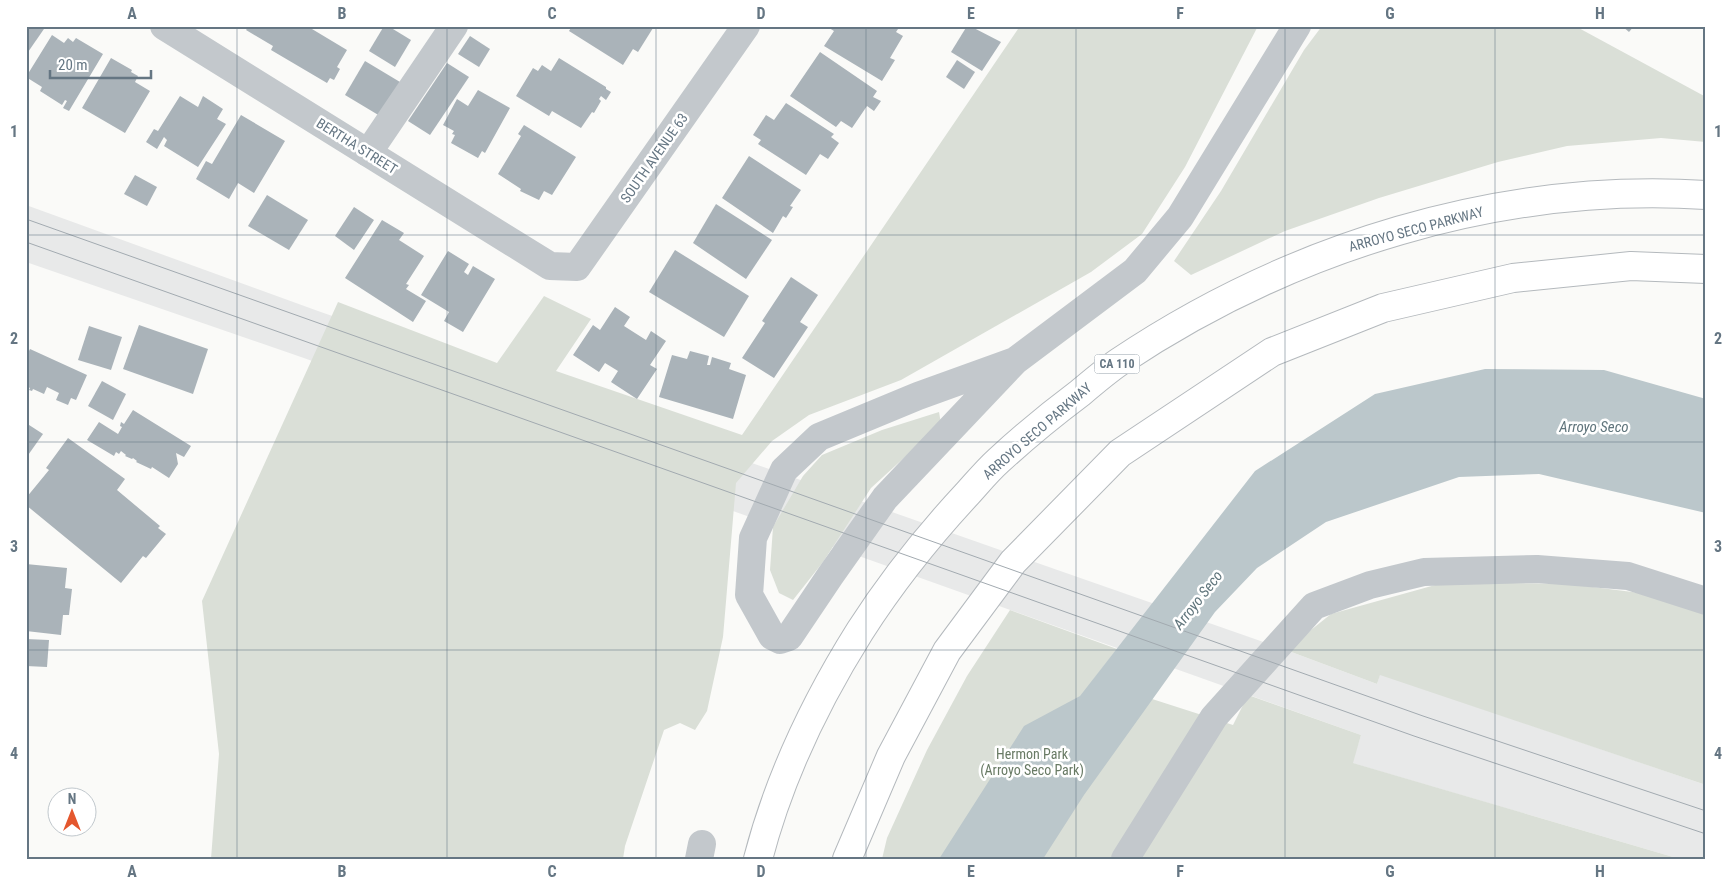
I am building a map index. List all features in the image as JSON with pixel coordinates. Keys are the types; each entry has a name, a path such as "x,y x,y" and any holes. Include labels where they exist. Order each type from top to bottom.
{"highway":[{"name":"ARROYO SECO PARKWAY","path":"758,859 791,760 835,672 886,591 940,523 996,462 1118,363 1206,309 1284,271 1369,239 1468,212 1566,197 1672,193 1706,195"},
{"path":"847,859 891,756 947,651 1013,562 1120,454 1272,352 1383,308 1513,278 1631,266 1706,269"}],"street":[{"path":"368,153 454,26"},
{"name":"SOUTH AVENUE 63","path":"550,266 576,267 746,26"},
{"path":"1015,361 918,396 819,437 784,470 753,538 749,595 772,636 780,640 789,637 885,498 1015,361 1079,315 1134,271 1180,217 1234,131 1294,27"},
{"name":"BERTHA STREET","path":"174,29 550,266"},
{"path":"1125,859 1214,717 1314,606 1370,585 1424,572 1537,569 1628,576 1706,601"}],"shaded area":[{"path":"26,205 318,311 1286,650 1377,684 1380,674 1706,785 1706,859 1680,859 1352,763 1361,735 301,357 26,262"}],"green space":[{"path":"1020,26 1258,26 1185,167 1142,234 1091,272 901,380 809,415 772,441 736,483 723,637 707,711 695,730 680,723 664,730 625,846 623,859 211,859 219,754 202,601 338,302 497,363 544,296 591,319 556,371 742,435"},
{"path":"1322,26 1575,26 1706,97 1706,142 1661,138 1567,146 1498,162 1379,198 1285,231 1191,275 1174,261 1221,191 1304,50"},
{"path":"939,412 941,424 871,488 823,562 793,600 779,593 770,570 773,527 803,476 822,455 882,430"},
{"path":"1446,582 1569,584 1664,596 1706,613 1706,785 1380,675 1377,684 1286,650 1331,614"},
{"name":"Hermon Park (Arroyo Seco Park)","path":"1010,610 1117,649 1093,680 1233,725 1248,695 1361,735 1353,763 1680,859 882,859 887,838 927,750 967,676"}],"water":[{"name":"Arroyo Seco","path":"1485,369 1604,370 1706,399 1706,513 1539,474 1459,477 1326,522 1257,568 1215,612 1084,795 1043,859 939,859 1024,726 1080,696 1255,471 1375,394"}],"building":[{"path":"26,26 46,26 26,55"},
{"path":"249,26 307,26 347,50 337,67 340,69 334,80 330,78 327,83 271,50 273,46 246,30"},
{"path":"384,26 388,26 411,40 395,67 369,51"},
{"path":"572,26 650,26 653,28 638,52 633,49 623,65 569,31"},
{"path":"826,26 900,26 896,32 903,36 890,58 895,60 882,81 824,46 834,31"},
{"path":"967,26 1001,42 982,71 951,52"},
{"path":"1622,26 1634,26 1629,32"},
{"path":"52,35 64,43 68,38 73,42 76,38 103,54 69,111 63,108 67,101 65,100 62,105 40,91 42,87 26,77"},
{"path":"470,36 490,49 479,67 458,54"},
{"path":"820,52 877,91 873,97 881,101 874,111 867,106 852,128 841,121 836,127 790,96"},
{"path":"111,58 132,70 131,72 138,76 135,82 150,91 125,133 82,108"},
{"path":"559,58 611,92 606,100 601,96 599,99 601,101 594,113 592,112 581,128 552,111 549,116 516,96 533,68 538,71 542,65 551,71"},
{"path":"957,60 975,72 964,89 946,77"},
{"path":"365,61 400,82 380,116 345,95"},
{"path":"447,63 469,77 430,135 408,121"},
{"path":"478,90 510,108 485,153 482,151 478,158 451,143 455,135 452,134 454,131 443,125 457,99 468,106"},
{"path":"180,96 198,107 203,96 223,109 217,119 226,124 198,167 164,146 167,140 164,137 157,149 146,142 154,129 158,131"},
{"path":"786,103 834,134 831,137 839,143 828,159 820,154 806,175 758,144 761,140 753,135 766,115 774,120"},
{"path":"241,115 285,141 254,193 238,183 229,199 196,179 206,161 212,164"},
{"path":"524,125 576,157 552,195 544,191 539,200 520,191 521,189 498,174 521,136 518,134"},
{"path":"749,156 801,190 790,206 793,207 786,218 783,216 773,233 722,198"},
{"path":"135,175 157,187 147,206 124,194"},
{"path":"267,195 308,220 289,250 248,226"},
{"path":"716,204 772,240 746,279 693,243"},
{"path":"354,207 374,220 354,250 335,236"},
{"path":"382,220 404,233 399,240 424,256 406,284 409,285 406,289 426,301 413,322 345,278"},
{"path":"675,250 749,296 724,337 649,292"},
{"path":"448,251 469,264 464,272 468,275 473,266 495,279 463,332 444,321 449,312 421,295"},
{"path":"791,277 818,295 800,322 808,327 774,378 742,358 765,323 762,321"},
{"path":"615,307 630,317 624,326 646,340 651,331 666,341 650,365 657,369 637,399 611,382 618,371 605,363 599,372 573,355 593,325 600,330"},
{"path":"139,325 208,349 193,394 123,369"},
{"path":"89,326 122,337 111,370 78,360"},
{"path":"30,349 87,375 76,400 71,398 68,405 56,400 59,393 47,387 44,394 33,389 32,391 29,390 30,388 26,386 26,357"},
{"path":"690,351 709,356 707,365 710,365 712,357 731,363 729,369 746,375 733,419 659,397 672,355 687,359"},
{"path":"102,381 126,394 113,420 88,406"},
{"path":"133,410 191,446 184,457 176,453 178,464 169,478 152,467 151,469 136,462 133,458 125,456 121,451 119,454 116,452 114,456 87,440 99,422 118,434 122,427 120,426 121,422 124,424"},
{"path":"26,423 43,434 26,458"},
{"path":"68,438 125,479 117,490 160,526 158,528 166,534 146,558 143,556 121,583 26,505 26,498 49,470 46,468"},
{"path":"26,564 67,568 65,588 72,589 69,615 63,615 61,635 26,631"},
{"path":"26,639 49,640 47,667 26,666"}],"tram line":[{"path":"26,219 1423,716 1706,811"},
{"path":"26,242 1414,736 1706,834"}]}
